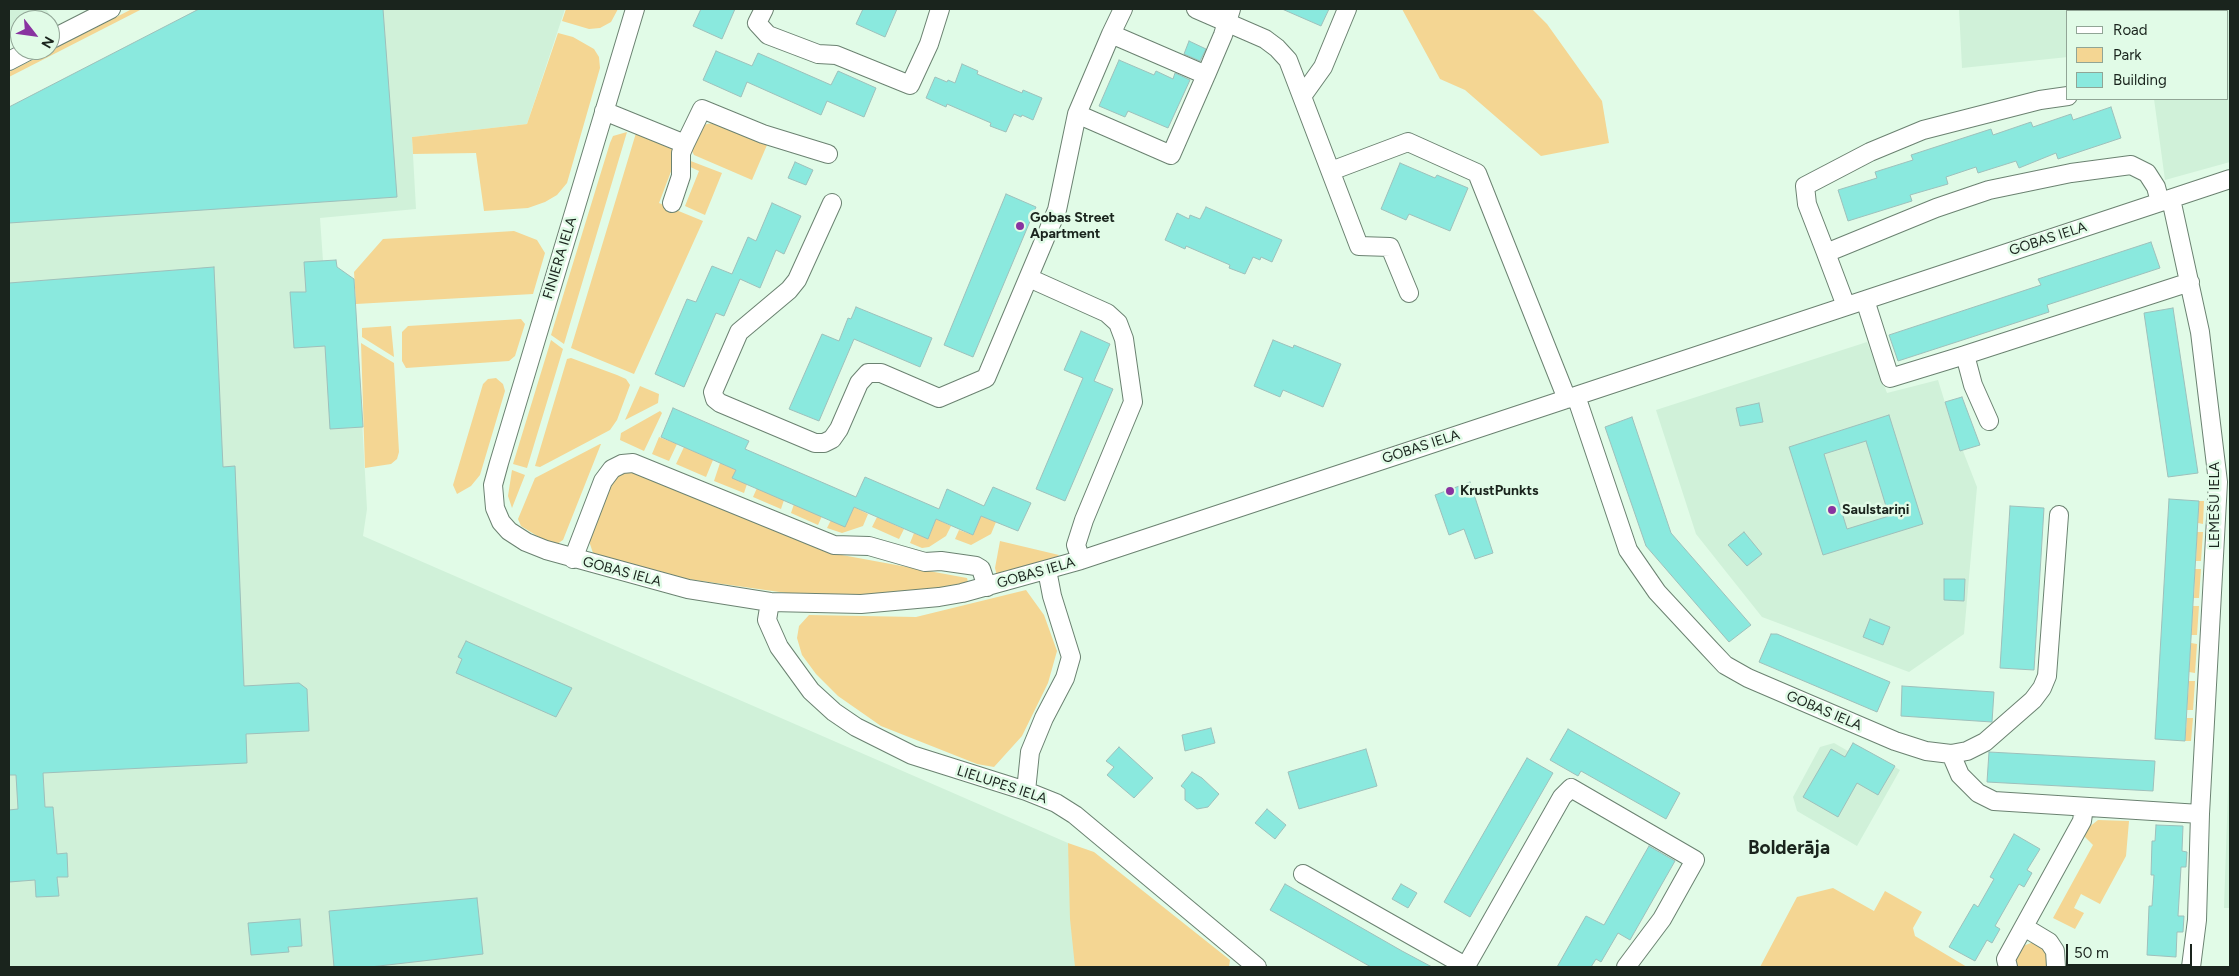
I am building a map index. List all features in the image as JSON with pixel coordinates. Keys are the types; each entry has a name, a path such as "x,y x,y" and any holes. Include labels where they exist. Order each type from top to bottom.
{"street":[{"path":"60,35 111,9"},
{"name":"FINIERA IELA","path":"494,508 493,485 499,463 635,9"},
{"path":"764,9 757,24 768,35 818,54 836,55 910,85 929,44 940,9"},
{"path":"832,203 797,280 789,290 738,332 713,392 715,398 720,403 815,443 824,443 832,439 859,383 868,373 881,373 939,398 986,378 1057,210 1077,114 1123,9"},
{"path":"1196,9 1229,16 1265,39 1288,60 1303,95 1359,246 1390,247 1410,293"},
{"path":"1303,95 1322,67 1347,9"},
{"path":"1077,114 1171,155 1229,16"},
{"path":"1111,34 1206,75"},
{"path":"1846,306 1807,204 1805,186 1870,152 1923,130 2032,102 2066,96"},
{"path":"672,203 681,176 681,153 702,109 763,134 828,154"},
{"path":"604,111 684,144"},
{"path":"1331,172 1408,142 1477,173 1572,397"},
{"name":"LEMEŠU IELA","path":"1826,253 1936,208 1980,193 2071,173 2131,165 2147,173 2166,201 2190,282 2200,332 2218,482 2196,920 2191,967"},
{"name":"GOBAS IELA","path":"494,508 501,522 509,531 526,542 573,559 688,589 770,602 895,603 962,594 1081,560 2230,179"},
{"path":"1029,278 1107,313 1118,323 1124,339 1132,402 1084,520 1076,545 1081,560"},
{"path":"1866,300 1890,378 2190,282"},
{"path":"1965,354 1973,386 1988,421"},
{"name":"GOBAS IELA","path":"1572,397 1628,550 1658,592 1725,665 1748,678 1896,741 1926,751 1951,754 1967,751 1985,742 2033,700 2042,688 2047,676 2059,515"},
{"path":"573,559 603,481 612,469 622,464 633,463 834,545 869,546 925,562 941,561 976,566 980,569 987,587"},
{"path":"1026,791 1030,752 1044,718 1065,678 1071,657 1052,596 1047,570"},
{"name":"LIELUPES IELA","path":"770,602 767,620 779,647 810,691 834,712 870,735 912,755 1026,791 1056,803 1075,815 1257,967"},
{"path":"1951,754 1960,775 1978,793 1994,801 2200,814"},
{"path":"1304,874 1466,967 1562,797 1570,788 1695,860 1662,919 1626,967"},
{"path":"2008,967 2006,959 2082,821 2084,807"},
{"path":"2024,927 2049,942 2055,951 2056,967"}],"shaded area":[{"path":"9,9 47,10 10,10 9,31"},
{"path":"199,9 565,9 527,124 412,137 416,209 320,218 323,261 336,260 337,275 342,271 354,279 367,509 363,536 1068,843 1078,967 9,967 9,107"},
{"path":"1959,9 2230,9 2230,162 2165,180 2154,100 2229,100 2229,10 2066,10 2066,57 1962,68"},
{"name":"Saulstariņi","path":"1867,342 1887,393 1938,380 1960,451 1963,451 1977,487 1964,634 1909,672 1762,617 1696,534 1656,410"},
{"path":"2230,731 2230,908 2224,908"},
{"path":"1834,743 1848,751 1853,743 1900,770 1857,846 1797,811 1793,797 1820,747"}],"green space":[{"path":"132,9 142,9 60,51 60,46"},
{"path":"566,9 618,9 611,22 600,28 589,29 562,21"},
{"path":"1402,9 1532,9 1547,24 1602,101 1609,143 1541,156 1465,90 1440,79"},
{"path":"558,33 573,37 594,49 599,57 600,68 567,183 557,195 528,208 484,211 476,153 413,154 412,137 527,124"},
{"path":"32,60 42,60 9,77 9,72"},
{"path":"712,123 767,145 752,180 694,155 691,149 703,125"},
{"path":"627,132 564,344 551,335 610,143 613,136"},
{"path":"636,133 668,145 673,149 675,161 659,203 703,221 634,374 571,348"},
{"path":"688,160 722,173 705,215 685,206 699,171 686,165"},
{"path":"514,231 537,240 545,253 533,294 356,304 354,272 383,239"},
{"path":"521,319 525,324 515,356 509,361 406,368 402,361 402,332 408,326"},
{"path":"391,326 394,357 362,337 362,328"},
{"path":"551,340 563,349 527,468 513,464"},
{"path":"361,343 394,363 399,452 397,459 391,464 365,468"},
{"path":"571,358 626,379 630,385 617,420 610,430 540,467 535,466 567,359"},
{"path":"496,378 503,384 505,391 480,475 471,486 457,494 453,485 483,384 488,379"},
{"path":"640,386 659,394 658,403 625,420"},
{"path":"660,411 662,413 644,451 620,440 621,433"},
{"path":"659,437 677,444 669,461 652,454"},
{"path":"600,444 563,540 557,544 547,542 521,526 518,519 535,478"},
{"path":"684,447 713,460 706,477 676,464"},
{"path":"720,463 736,470 733,478 747,484 744,493 714,481"},
{"path":"512,470 525,475 512,508 508,496"},
{"path":"631,471 831,553 967,578 968,582 956,587 881,595 801,595 673,577 600,559 593,553 587,535 610,482 621,472"},
{"path":"757,488 784,500 781,509 753,497"},
{"path":"2199,501 2204,501 2203,524 2198,523"},
{"path":"794,504 822,516 818,525 791,513"},
{"path":"854,507 868,514 863,526 842,533 827,528 831,520 845,526"},
{"path":"981,516 996,522 991,534 971,545 955,539 959,530 973,535"},
{"path":"877,517 904,529 899,539 872,527"},
{"path":"936,519 951,526 946,536 929,547 922,548 910,543 914,533 928,539"},
{"path":"2197,532 2203,532 2201,561 2196,561"},
{"path":"1000,541 1059,555 1055,559 997,576 995,568"},
{"path":"2195,569 2201,569 2199,598 2194,598"},
{"path":"1026,590 1044,615 1057,651 1048,683 1022,736 994,767 977,764 881,726 838,696 816,674 802,655 797,638 799,626 809,615 916,617"},
{"path":"2193,606 2199,606 2197,635 2191,635"},
{"path":"2191,643 2197,644 2195,673 2189,672"},
{"path":"2189,681 2195,681 2193,710 2187,710"},
{"path":"2187,718 2193,718 2191,741 2185,741"},
{"path":"2098,820 2129,821 2126,856 2100,904 2081,894 2074,908 2084,913 2075,929 2053,918 2093,845 2083,832"},
{"path":"1068,843 1094,852 1230,960 1229,967 1075,967 1070,919"},
{"path":"1833,888 1874,911 1885,891 1922,912 1913,928 1915,936 1967,967 1760,967 1797,897"},
{"path":"2037,943 2047,951 2050,967 2013,967 2020,947"}],"building":[{"path":"199,9 383,9 397,197 9,223 9,107"},
{"path":"701,9 735,9 722,39 693,26"},
{"path":"863,9 897,9 885,37 856,24"},
{"path":"1282,9 1329,9 1321,26"},
{"path":"1189,41 1206,49 1200,61 1184,54"},
{"path":"716,51 752,66 758,53 831,85 838,71 876,88 864,117 827,101 821,115 747,82 741,97 703,80"},
{"path":"1119,60 1154,75 1156,71 1173,79 1175,73 1190,80 1168,128 1128,111 1125,117 1099,106"},
{"path":"962,64 978,71 977,74 1022,93 1023,90 1042,98 1033,120 1014,114 1006,132 990,126 991,123 947,104 946,107 926,98 935,77 955,83"},
{"path":"2111,107 2121,138 2058,159 2056,153 2019,168 2016,161 1978,173 1976,167 1946,177 1948,184 1910,195 1912,201 1848,221 1838,190 1877,178 1875,172 1913,160 1911,155 1991,129 1993,135 2031,122 2033,127 2071,114 2073,120"},
{"path":"795,162 813,170 806,185 788,178"},
{"path":"1400,163 1435,178 1437,175 1468,188 1450,231 1409,214 1406,220 1381,209"},
{"path":"1006,194 1036,207 973,357 944,345"},
{"path":"772,203 801,216 784,254 776,250 760,288 740,279 724,316 716,313 684,387 655,374 687,299 696,302 712,266 732,274 748,237 756,241"},
{"path":"1206,207 1282,240 1272,262 1261,257 1260,260 1253,257 1245,274 1229,268 1230,265 1186,246 1185,249 1165,240 1177,213 1189,219 1190,215 1200,219"},
{"path":"2151,242 2160,268 2047,305 2049,312 1898,361 1889,335 2041,285 2038,279"},
{"path":"336,260 337,267 354,279 363,427 330,429 325,346 294,348 290,292 306,292 304,262"},
{"path":"214,267 223,467 235,466 244,686 299,683 307,689 309,731 246,734 247,763 43,773 45,807 53,807 57,854 67,853 68,877 57,877 59,896 36,897 35,880 9,882 9,810 18,809 16,775 9,775 9,283"},
{"path":"856,307 932,338 920,367 854,339 819,421 789,409 822,334 839,341 848,318 851,319"},
{"path":"2173,308 2198,473 2168,477 2144,313"},
{"path":"1081,331 1110,344 1094,381 1113,389 1065,501 1036,489 1083,378 1064,370"},
{"path":"1273,340 1293,348 1294,345 1341,364 1323,407 1283,390 1280,397 1254,386"},
{"path":"1962,397 1980,445 1960,451 1945,402"},
{"path":"1759,403 1763,422 1740,426 1736,408"},
{"path":"673,408 749,441 745,449 856,497 865,477 939,509 947,489 984,506 993,487 1031,503 1018,531 981,516 973,535 936,519 928,539 854,507 845,527 732,478 736,470 661,437"},
{"path":"1889,415 1923,524 1823,555 1789,447","holes":["1866,441 1889,516 1847,529 1824,454"]},
{"path":"1632,417 1671,533 1751,625 1729,642 1646,546 1605,427"},
{"path":"1470,482 1493,553 1475,559 1464,529 1449,535 1435,495"},
{"path":"2169,499 2199,501 2185,741 2155,739"},
{"path":"2010,506 2044,508 2034,670 2000,668"},
{"path":"1744,532 1762,554 1747,566 1728,545"},
{"path":"1944,579 1965,579 1964,601 1944,600"},
{"path":"1870,619 1890,627 1883,645 1863,637"},
{"path":"1771,634 1777,634 1890,682 1877,712 1759,662"},
{"path":"466,641 572,688 556,717 456,673 462,659 458,657"},
{"path":"1902,686 1994,692 1992,722 1901,716"},
{"path":"1211,728 1215,743 1185,751 1182,735"},
{"path":"1568,729 1680,793 1666,819 1581,771 1578,776 1550,760"},
{"path":"1853,743 1895,766 1878,795 1857,783 1838,817 1803,797 1831,749 1845,757"},
{"path":"1119,747 1153,778 1134,798 1107,775 1114,767 1106,761"},
{"path":"1366,749 1377,786 1299,809 1288,772"},
{"path":"1989,752 2155,761 2153,791 1987,782"},
{"path":"1527,758 1553,773 1470,917 1444,902"},
{"path":"1192,772 1202,778 1219,794 1208,807 1197,809 1185,800 1185,789 1181,786"},
{"path":"1267,809 1286,825 1275,839 1255,823"},
{"path":"2156,825 2183,826 2182,851 2187,852 2186,867 2181,867 2178,916 2184,916 2183,932 2177,932 2176,957 2147,955 2149,906 2152,906 2154,875 2151,875 2152,841 2155,841"},
{"path":"2014,834 2040,849 2027,870 2032,873 2024,887 2019,884 1995,926 2000,929 1992,943 1987,940 1975,961 1949,947 1974,904 1978,907 1994,879 1990,877"},
{"path":"1649,846 1675,861 1630,940 1618,933 1601,962 1596,959 1591,967 1557,967 1586,916 1604,925"},
{"path":"1285,884 1432,967 1371,967 1270,910"},
{"path":"1401,884 1417,893 1408,908 1392,899"},
{"path":"477,898 483,954 370,967 334,967 329,911"},
{"path":"300,919 302,946 288,947 289,952 251,955 248,923"}],"place":[{"name":"Gobas Street Apartment","path":"1020,226"},
{"name":"KrustPunkts","path":"1450,491"},
{"name":"Saulstariņi","path":"1832,510"}],"district":[{"name":"Bolderāja","path":"1789,848"}]}
